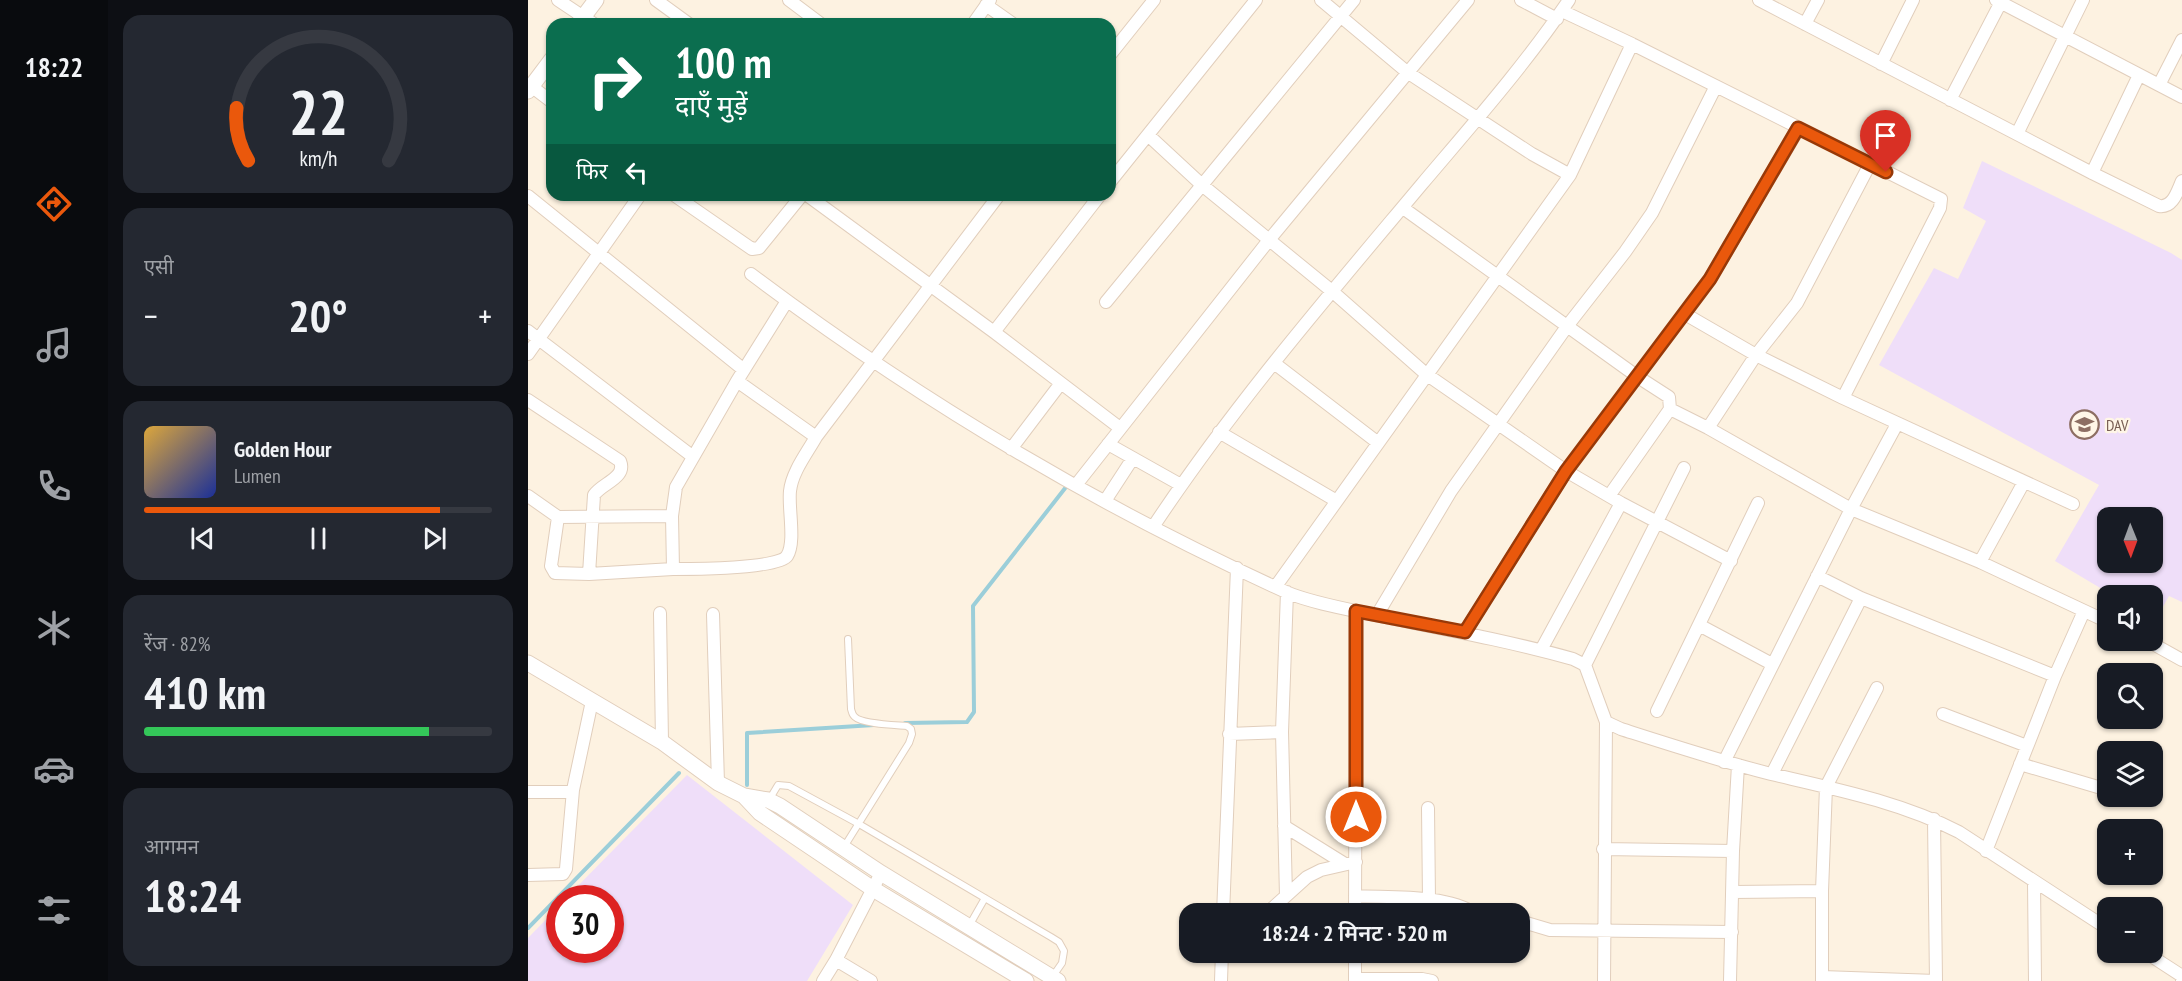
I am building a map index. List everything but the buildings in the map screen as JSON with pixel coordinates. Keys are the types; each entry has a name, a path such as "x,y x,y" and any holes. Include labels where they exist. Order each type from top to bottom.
{"street":[{"path":"558,0 582,18"},
{"path":"587,18 596,0"},
{"path":"656,0 681,18"},
{"path":"789,0 813,18"},
{"path":"1116,48 1154,0"},
{"path":"1116,175 1256,0"},
{"path":"1321,0 1407,72 1532,154 1570,175"},
{"path":"1106,302 1354,0"},
{"path":"1076,485 1269,240 1468,0"},
{"path":"1521,0 1632,44 1941,199 1843,398"},
{"path":"1153,527 1219,432 1478,118 1569,0"},
{"path":"1759,0 2091,173 2165,207 2170,205 2182,182"},
{"path":"1805,24 1818,0"},
{"path":"1881,63 1913,0"},
{"path":"2017,134 2083,0"},
{"path":"1950,100 2000,1 2182,97"},
{"path":"977,18 988,3 1006,18"},
{"path":"2159,85 2182,40"},
{"path":"1286,896 1281,589 1335,500 1570,175 1632,44"},
{"path":"546,67 530,88 546,98"},
{"path":"2091,173 2139,75"},
{"path":"1377,615 1451,491 1568,325 1625,252 1652,213 1716,86"},
{"path":"1465,632 1566,471 1685,314 1727,253 1798,128"},
{"path":"1148,135 1202,185 1333,292 1426,374 1566,471 1608,496 1731,561"},
{"path":"1708,428 1756,355 1803,294 1869,164"},
{"path":"528,196 744,370"},
{"path":"528,354 636,201"},
{"path":"683,201 752,249 759,248 797,201"},
{"path":"815,201 994,332 1120,429"},
{"path":"558,518 551,571 559,574 720,568 782,561 788,555 790,544 790,490 816,437 994,201"},
{"path":"994,332 1095,201"},
{"path":"1403,208 1669,397 1670,409 1608,496"},
{"path":"751,274 873,362 1011,449 1153,527 1281,589 1356,611 1465,632 1541,650 1585,665"},
{"path":"674,569 672,516 676,487 736,381 788,301"},
{"path":"1685,314 1756,355 1843,398 2073,504"},
{"path":"528,331 692,456"},
{"path":"1274,363 1377,442"},
{"path":"736,381 816,437"},
{"path":"1011,449 1061,384"},
{"path":"528,400 620,461 622,472 594,495 589,574"},
{"path":"1670,409 1851,509 1980,562 2097,617"},
{"path":"1724,762 1851,509 1897,424"},
{"path":"1219,432 1335,500"},
{"path":"1108,444 1181,485"},
{"path":"1105,501 1133,458"},
{"path":"1604,981 1603,849 1606,722 1585,665 1684,468"},
{"path":"1980,562 2024,482"},
{"path":"528,496 558,518 672,516"},
{"path":"1541,650 1621,503"},
{"path":"1657,711 1758,503"},
{"path":"1223,903 1237,568"},
{"path":"1817,576 1861,598 2055,676"},
{"path":"1772,774 1861,598"},
{"path":"1355,903 1351,863 1356,611"},
{"path":"1986,851 2055,676 2084,611"},
{"path":"660,614 662,742"},
{"path":"713,615 718,783"},
{"path":"1699,626 1772,664"},
{"path":"2163,649 2182,660"},
{"path":"528,663 662,742 718,783 744,796 780,806 881,873 1055,979"},
{"path":"1877,688 1826,787 1822,891 1822,979 1936,981 1934,819"},
{"path":"528,875 563,874 566,869 573,790 592,701"},
{"path":"1943,714 2027,746"},
{"path":"1606,722 1724,762 1897,806 1934,819 1959,832 2097,922"},
{"path":"1229,734 1282,732"},
{"path":"2020,764 2097,787"},
{"path":"1730,981 1733,851 1738,765"},
{"path":"528,792 573,790"},
{"path":"744,796 760,813 873,889 1026,981"},
{"path":"1428,808 1429,900"},
{"path":"1284,826 1351,863"},
{"path":"1603,849 1733,851"},
{"path":"1278,903 1307,877 1321,870 1351,863"},
{"path":"823,981 881,873"},
{"path":"2034,882 2035,981"},
{"path":"1733,892 1822,891"},
{"path":"1355,897 1455,903"},
{"path":"1530,925 1544,930 1732,932"},
{"path":"836,960 871,981"},
{"path":"1221,981 1222,963"},
{"path":"1355,963 1355,980 1422,979 1432,981"},
{"path":"2163,963 2182,975 2182,981"}],"lane":[{"path":"843,848 909,743 912,734 911,729 907,726 865,721 853,716 848,639"},
{"path":"768,801 778,785 784,784 859,824 1059,942 1064,951 1055,979"},
{"path":"969,927 985,898"}],"shaded area":[{"name":"DAV","path":"1982,161 2182,260 2182,602 2169,596 2163,607 2163,585 2097,586 2055,561 2099,485 1879,365 1934,268 1958,279 1986,221 1963,208"},
{"path":"687,775 853,905 807,981 528,981 528,938 546,919 546,963 624,963 624,885 579,885"}],"waterway":[{"path":"905,723 967,722 974,712 973,606 1066,487"},
{"path":"747,785 747,733 874,725"},
{"path":"528,928 679,773"}],"place":[{"name":"DAV","path":"2085,425"}],"route":[{"path":"1356,817 1356,611 1465,632 1566,471 1710,279 1798,128 1886,172"}]}
